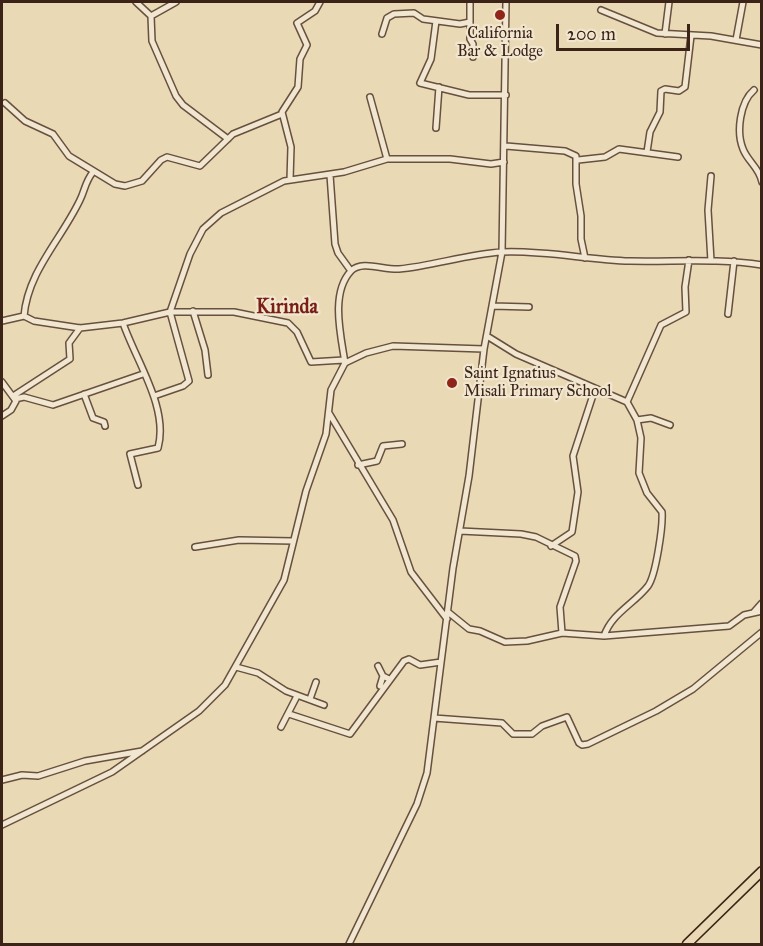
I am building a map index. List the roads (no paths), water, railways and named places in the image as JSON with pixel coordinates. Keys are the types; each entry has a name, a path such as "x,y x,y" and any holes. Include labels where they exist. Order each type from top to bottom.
{"main road":[{"path":"687,945 762,871"}],"street":[{"path":"136,2 151,16 152,41 176,96 183,105 228,139"},
{"path":"151,16 176,2"},
{"path":"290,180 291,147 282,117 284,106 298,87 300,59 307,45 297,23 315,11 320,2"},
{"path":"470,2 473,57"},
{"path":"349,945 417,804 427,773 484,350 502,252 502,175 506,146 506,2"},
{"path":"665,34 669,2"},
{"path":"736,40 743,2"},
{"path":"601,10 645,30 762,45"},
{"path":"382,34 387,18 394,14 414,13 423,19 460,24 470,22"},
{"path":"436,21 431,59 420,81 423,84 469,94 506,95"},
{"path":"646,152 650,132 660,112 661,91 665,89 679,91 685,87 691,36"},
{"path":"436,128 439,87"},
{"path":"754,90 746,99 740,138 743,151 759,170 762,182"},
{"path":"370,97 387,159"},
{"path":"5,103 25,121 52,134 66,153 115,184 136,184 146,179 163,158 171,157 200,166 228,139 254,125 282,117"},
{"path":"506,146 565,151 574,154 578,160 576,184 585,258"},
{"path":"578,160 605,157 619,149 678,157"},
{"path":"154,396 189,381 171,312 193,247 211,220 233,206 290,180 330,175 387,159 450,159 491,164 504,162"},
{"path":"491,164 502,175"},
{"path":"24,316 29,288 81,199 85,182 93,172"},
{"path":"330,175 335,244 351,271"},
{"path":"711,176 708,210 711,261"},
{"path":"2,825 112,772 144,751 209,703 236,668 284,580 306,491 326,434 336,376 344,361 339,299 340,289 351,271 367,264 376,269 413,268 502,252 585,258 734,261 762,265"},
{"path":"627,402 661,325 686,312 685,287 689,260"},
{"path":"728,314 734,261"},
{"path":"493,306 519,309 529,307"},
{"path":"193,311 205,350 208,375"},
{"path":"2,321 24,316 34,321 80,328 123,323 171,312 234,312 288,323 297,332 311,362 344,361 393,346 484,350"},
{"path":"123,323 154,396 159,416 160,442 155,451 131,453 138,485"},
{"path":"2,416 11,410 14,397 70,359 69,343 80,328"},
{"path":"487,336 516,354 627,402 637,420 641,445 639,473 647,493 662,512 658,556 650,584 616,616 604,636"},
{"path":"14,397 24,397 53,405 143,374"},
{"path":"2,382 14,397"},
{"path":"551,546 572,532 578,492 573,456 596,389"},
{"path":"84,394 93,418 104,422 105,426"},
{"path":"328,412 393,520 411,572 447,619"},
{"path":"637,420 651,418 670,425"},
{"path":"358,465 377,461 383,446 402,444"},
{"path":"460,531 521,534 536,537 576,559 560,607 562,633"},
{"path":"195,547 239,540 293,541"},
{"path":"754,612 762,603"},
{"path":"448,612 469,629 480,631 505,642 527,641 562,633 604,636 729,626 744,615 762,611"},
{"path":"434,718 502,723 513,734 532,734 542,726 567,717 579,743 588,744 656,711 693,689 762,632"},
{"path":"380,686 386,677 409,658 420,665 441,662"},
{"path":"378,666 386,677"},
{"path":"236,668 264,676 297,696 324,705"},
{"path":"289,714 350,734 381,695 386,677"},
{"path":"310,699 316,682"},
{"path":"281,727 297,696"},
{"path":"2,780 21,775 38,776 85,761 144,751"}],"place":[{"name":"California Bar & Lodge","path":"500,15"},
{"name":"Saint Ignatius Misali Primary School","path":"452,383"}],"district":[{"name":"Kirinda","path":"287,308"}]}
